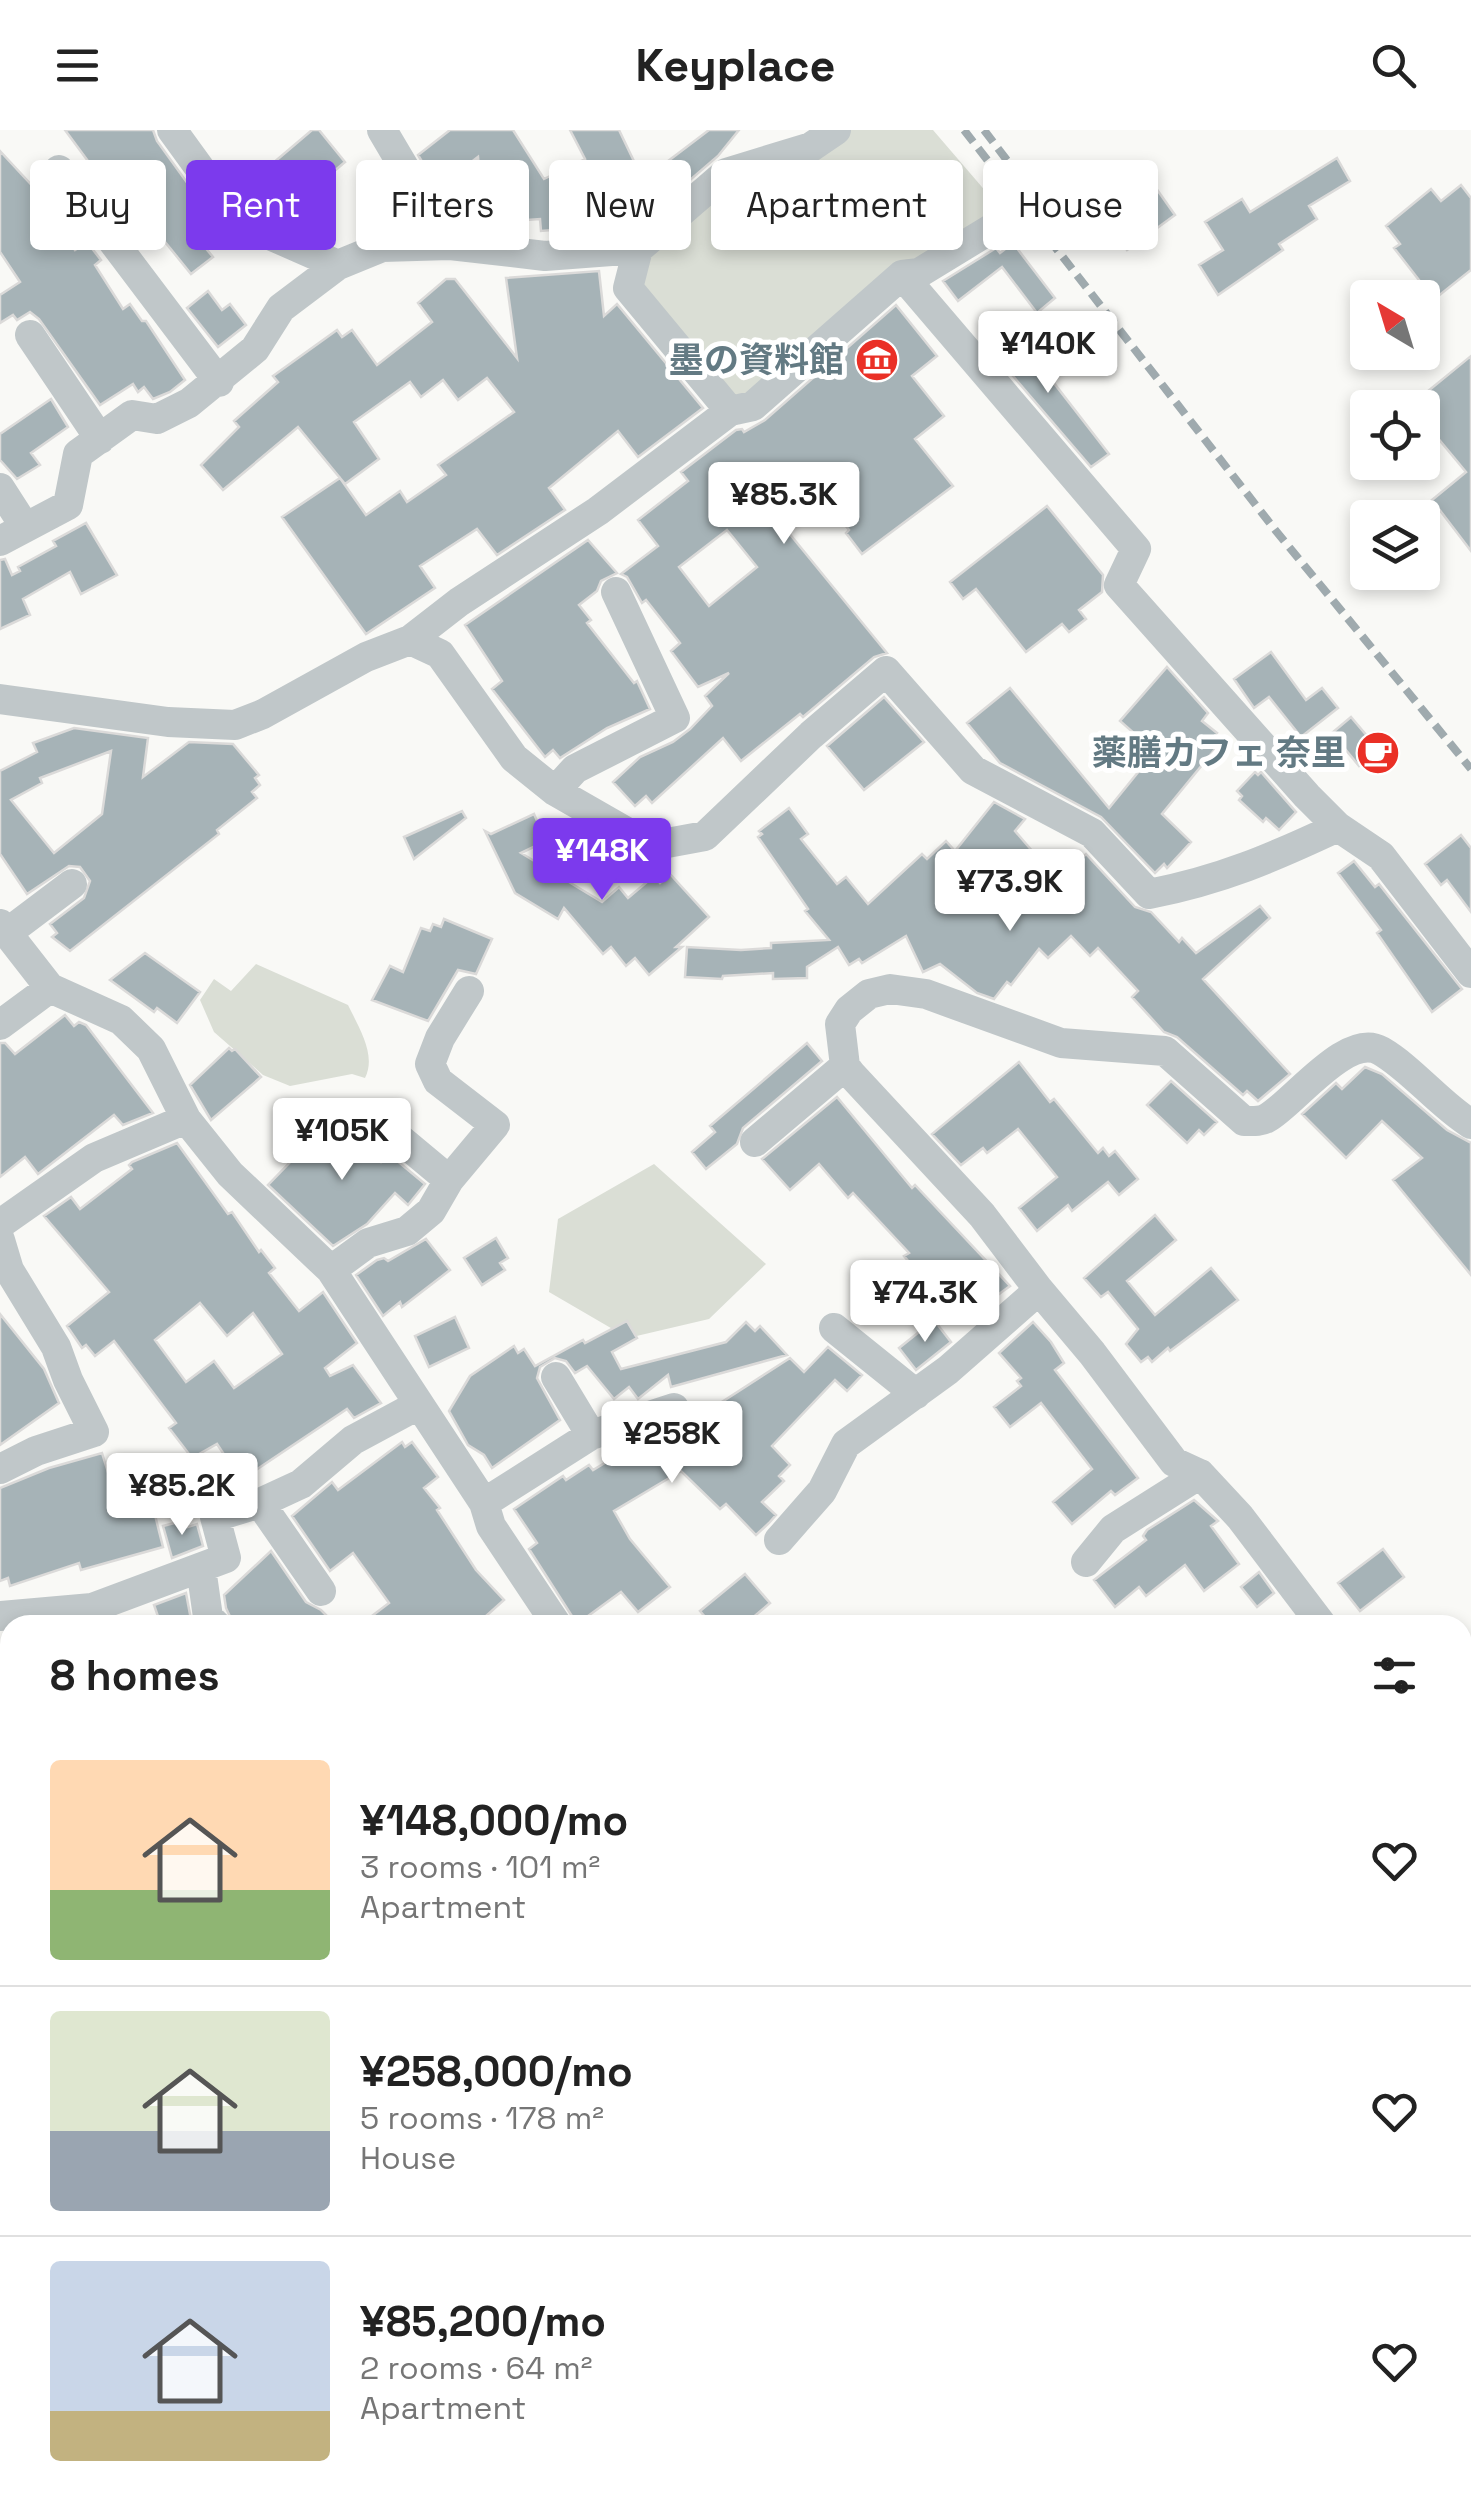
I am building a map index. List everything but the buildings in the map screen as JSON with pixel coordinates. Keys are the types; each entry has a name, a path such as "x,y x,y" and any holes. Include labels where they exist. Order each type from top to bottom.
{"street":[{"path":"172,130 238,220 338,266"},
{"path":"691,204 726,174 812,148 836,130"},
{"path":"396,135 408,160"},
{"path":"0,700 168,722 234,726 263,714 366,657 410,640 459,602 598,511 730,410 753,406 902,276 919,273 983,234"},
{"path":"119,250 219,382"},
{"path":"0,488 12,534 68,505 78,454 132,415 157,419 189,403 255,349 281,308 338,266 375,250"},
{"path":"498,250 545,256 625,250"},
{"path":"638,250 628,288 730,410"},
{"path":"902,276 1136,549 1119,584 1307,796 1338,827 1380,856 1471,973"},
{"path":"30,335 100,438"},
{"path":"555,791 576,769 675,718 616,592"},
{"path":"410,640 440,654 514,758 555,791 651,846 705,836 811,735 886,671 973,770 1092,833 1149,894 1206,883 1338,827"},
{"path":"72,884 3,928 50,988 121,1020 151,1049 186,1118 230,1174 331,1270 484,1503 490,1526 550,1615"},
{"path":"0,1025 50,988"},
{"path":"1314,1615 1240,1517 1200,1474 1174,1462 982,1214 844,1066 840,1024 849,1010 869,994 890,989 926,994 1061,1043 1165,1051 1244,1121 1264,1120 1338,1058 1361,1048 1378,1048 1471,1124"},
{"path":"331,1270 368,1244 407,1231 431,1210 449,1180 496,1124 438,1081 430,1064 440,1038 469,990"},
{"path":"755,1142 844,1066"},
{"path":"0,1224 94,1158 186,1118"},
{"path":"401,1140 449,1180"},
{"path":"0,1240 9,1270 56,1348 94,1432 36,1451 0,1469"},
{"path":"780,1540 822,1491 846,1444 948,1370 1039,1290"},
{"path":"834,1328 916,1394"},
{"path":"556,1376 590,1434"},
{"path":"12,1615 92,1608 226,1558 215,1517 302,1484 353,1440 418,1405"},
{"path":"484,1503 590,1434 674,1408"},
{"path":"1086,1562 1114,1529 1200,1474"},
{"path":"260,1502 321,1591"},
{"path":"201,1568 208,1615"}],"shaded area":[{"path":"840,130 933,130 959,160 765,160"},
{"path":"963,165 983,188 983,231 963,245"},
{"path":"711,189 711,250 956,250 730,409 630,288 640,250 691,250 691,206"},
{"path":"256,964 348,1005 368,1050 365,1078 352,1074 290,1086 263,1075 214,1032 200,1000 214,979 231,991"},
{"path":"654,1164 766,1264 709,1319 628,1338 549,1292 558,1219"}],"railway":[{"path":"964,130 1276,531 1471,769"},
{"path":"984,130 1007,160"}],"place":[{"name":"墨の資料館","path":"877,360"},
{"name":"薬膳カフェ 奈里","path":"1378,753"}]}
